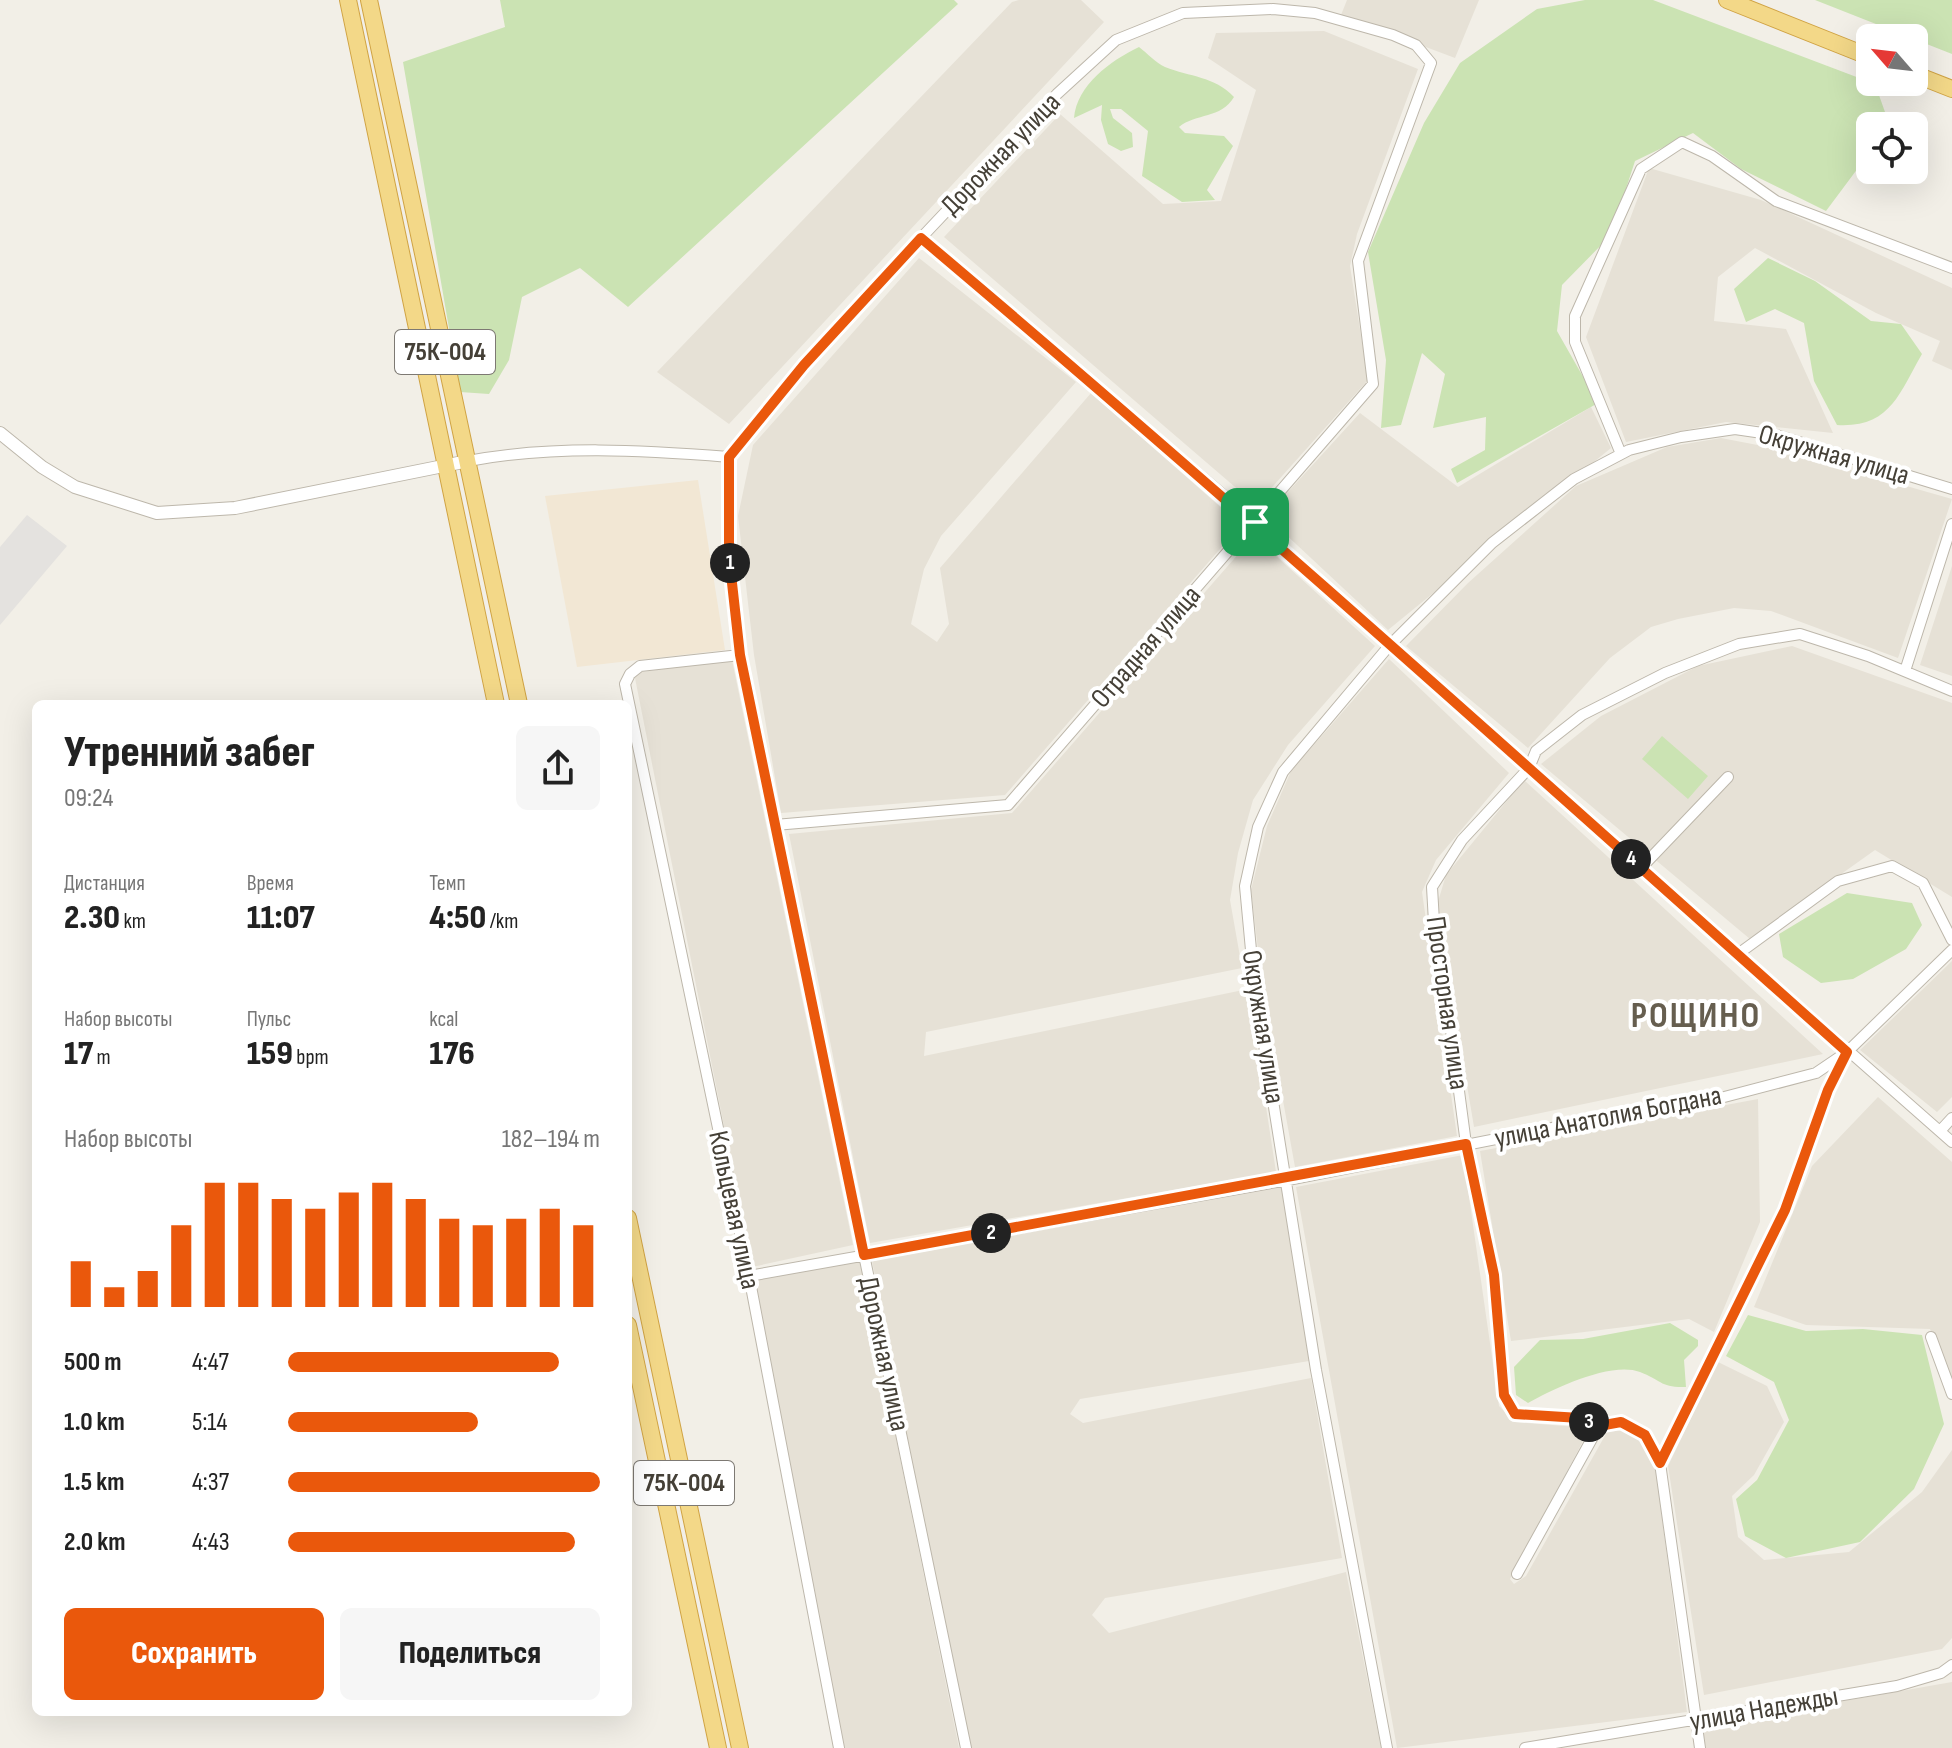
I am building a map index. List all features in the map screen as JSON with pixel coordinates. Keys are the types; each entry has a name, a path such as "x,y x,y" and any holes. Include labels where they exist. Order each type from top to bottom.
{"highway":[{"name":"75К-004","path":"348,0 495,700"},
{"name":"75К-004","path":"369,0 518,700"},
{"path":"1727,0 1856,51"},
{"path":"1928,80 1952,89"},
{"name":"75К-004","path":"632,1237 740,1748"},
{"name":"75К-004","path":"632,1344 718,1748"}],"street":[{"name":"Отрадная улица","path":"775,825 1008,805 1373,384 1358,261 1431,63 1416,45 1393,35 1315,13 1238,8 1183,13"},
{"name":"Дорожная улица","path":"966,1748 740,655 729,556 729,457 804,365 1057,94 1116,40 1183,13"},
{"path":"1621,454 1575,342 1574,328 1588,284 1641,169 1682,142 1693,144 1776,201 1952,268"},
{"path":"921,238 1255,522 1389,646 1952,1142"},
{"name":"Окружная улица","path":"1387,1748 1321,1400 1254,982 1245,886 1258,827 1283,772 1389,646 1492,543 1574,479 1621,454 1681,437 1735,429 1776,435 1952,489"},
{"path":"0,433 42,467 75,487 157,513 235,508 515,452 661,451 729,457"},
{"path":"1905,671 1952,524"},
{"name":"Просторная улица","path":"1700,1748 1660,1463 1645,1435 1621,1422 1599,1426 1580,1418 1515,1414 1504,1395 1494,1275 1466,1144 1448,1008 1435,940 1432,887 1462,840 1529,768 1536,751 1582,715 1665,673 1739,644 1800,634 1952,691"},
{"name":"Кольцевая улица","path":"628,700 625,684 630,674 640,666 740,655"},
{"name":"Кольцевая улица","path":"632,717 749,1276 839,1748"},
{"path":"1641,868 1728,777"},
{"path":"1738,954 1838,881 1892,866 1923,883 1952,940"},
{"path":"1660,1463 1785,1210 1828,1090 1847,1052 1952,950"},
{"name":"улица Анатолия Богдана","path":"749,1276 1709,1101 1816,1073 1847,1052"},
{"path":"1940,1131 1952,1118"},
{"path":"1931,1337 1952,1394"},
{"path":"1517,1574 1599,1426"},
{"name":"улица Надежды","path":"1525,1748 1897,1686 1941,1673 1952,1665"}],"shaded area":[{"path":"1081,0 1104,22 729,424 657,372 1012,2"},
{"path":"1347,0 1479,0 1455,58 1341,15"},
{"path":"1324,31 1418,69 1357,234 1350,266 1368,380 1256,505 944,237 1060,114 1163,204 1221,201 1256,90 1208,58 1216,33"},
{"path":"1649,168 1761,200 1952,288 1952,370 1932,361 1940,341 1876,313 1755,248 1718,277 1714,321 1786,329 1833,433 1726,422 1626,442 1586,337"},
{"path":"919,258 1076,382 941,536 924,569 911,624 937,642 949,624 940,568 1091,393 1241,525 1005,795 781,813 754,655 738,516 753,445"},
{"path":"1591,407 1611,448 1388,630 1266,516 1360,413 1458,487"},
{"path":"1721,438 1773,448 1952,499 1898,658 1771,611 1734,608 1678,619 1651,627 1610,658 1528,748 1406,646 1468,583 1576,486 1667,447"},
{"path":"698,480 725,650 577,667 545,496"},
{"path":"27,515 67,546 0,625 0,547"},
{"path":"1254,536 1375,646 1288,745 1253,800 1238,853 1230,900 1242,968 926,1032 924,1056 1248,989 1276,1172 870,1243 789,834 1012,813"},
{"path":"1952,566 1952,676 1920,665"},
{"path":"1792,646 1952,703 1952,897 1875,850 1750,939 1541,764 1601,716 1698,666"},
{"path":"1389,659 1509,773 1436,860 1422,892 1457,1136 1295,1167 1262,984 1251,890 1267,826 1291,771"},
{"path":"732,660 853,1245 752,1267 634,673"},
{"path":"1524,780 1823,1054 1474,1127 1437,905 1446,875"},
{"path":"1952,961 1952,1097 1937,1112 1860,1050"},
{"path":"1878,1097 1952,1162 1952,1380 1930,1329 1806,1325 1754,1307 1812,1166"},
{"path":"1758,1099 1760,1222 1714,1332 1689,1319 1511,1341 1480,1151"},
{"path":"1463,1155 1499,1406 1515,1422 1590,1428 1510,1579 1514,1584 1526,1576 1607,1432 1622,1430 1643,1441 1655,1463 1687,1712 1397,1748 1296,1187"},
{"path":"1283,1186 1309,1361 1080,1399 1070,1414 1083,1423 1311,1378 1342,1558 1105,1598 1092,1615 1109,1633 1346,1572 1381,1748 970,1748 872,1261"},
{"path":"860,1261 959,1748 843,1748 752,1279"},
{"path":"1718,1362 1767,1386 1784,1422 1754,1475 1732,1496 1738,1537 1764,1560 1849,1552 1922,1492 1952,1450 1952,1638 1942,1649 1704,1695 1668,1466"},
{"path":"1952,1682 1952,1748 1706,1748 1702,1726"}],"green space":[{"path":"500,0 954,0 958,4 628,307 580,268 522,297 509,360 489,394 460,392 403,62 505,27"},
{"path":"1585,0 1653,0 1856,77 1856,96 1879,96 1885,112 1856,112 1856,171 1826,211 1741,169 1693,133 1635,161 1611,235 1562,285 1557,331 1598,403 1457,483 1451,469 1485,450 1486,417 1433,428 1445,374 1422,353 1401,425 1381,428 1386,360 1368,252 1424,123 1460,63 1537,9"},
{"path":"1815,0 1952,0 1952,54 1928,45 1928,24 1876,24"},
{"path":"1139,47 1162,65 1210,81 1234,97 1222,109 1179,127 1185,133 1224,136 1233,146 1207,190 1215,200 1182,202 1142,176 1148,131 1121,109 1110,109 1113,118 1132,133 1133,147 1121,151 1108,144 1101,120 1102,105 1074,118 1081,95 1097,75"},
{"path":"1768,258 1815,281 1871,321 1901,324 1922,354 1899,395 1881,414 1869,421 1837,425 1814,381 1804,323 1775,309 1746,322 1734,289"},
{"path":"1662,736 1708,776 1688,799 1642,759"},
{"path":"1847,893 1912,903 1922,925 1906,949 1853,979 1821,983 1783,957 1779,934"},
{"path":"1748,1315 1806,1331 1863,1329 1922,1335 1944,1424 1914,1489 1860,1542 1786,1558 1745,1536 1736,1499 1757,1480 1789,1420 1774,1382 1726,1356"},
{"path":"1670,1323 1698,1340 1698,1346 1684,1360 1686,1387 1666,1385 1640,1372 1614,1370 1582,1378 1528,1403 1516,1395 1514,1367 1540,1340 1583,1339"}],"district":[{"name":"РОЩИНО","path":"1696,1016"}],"route":[{"path":"921,238 1255,522 1389,646 1847,1052 1828,1090 1785,1210 1660,1463 1645,1435 1621,1422 1599,1426 1580,1418 1515,1414 1504,1395 1494,1275 1466,1144 1288,1180 864,1255 740,655 729,556 729,457 804,365 921,238"}]}
